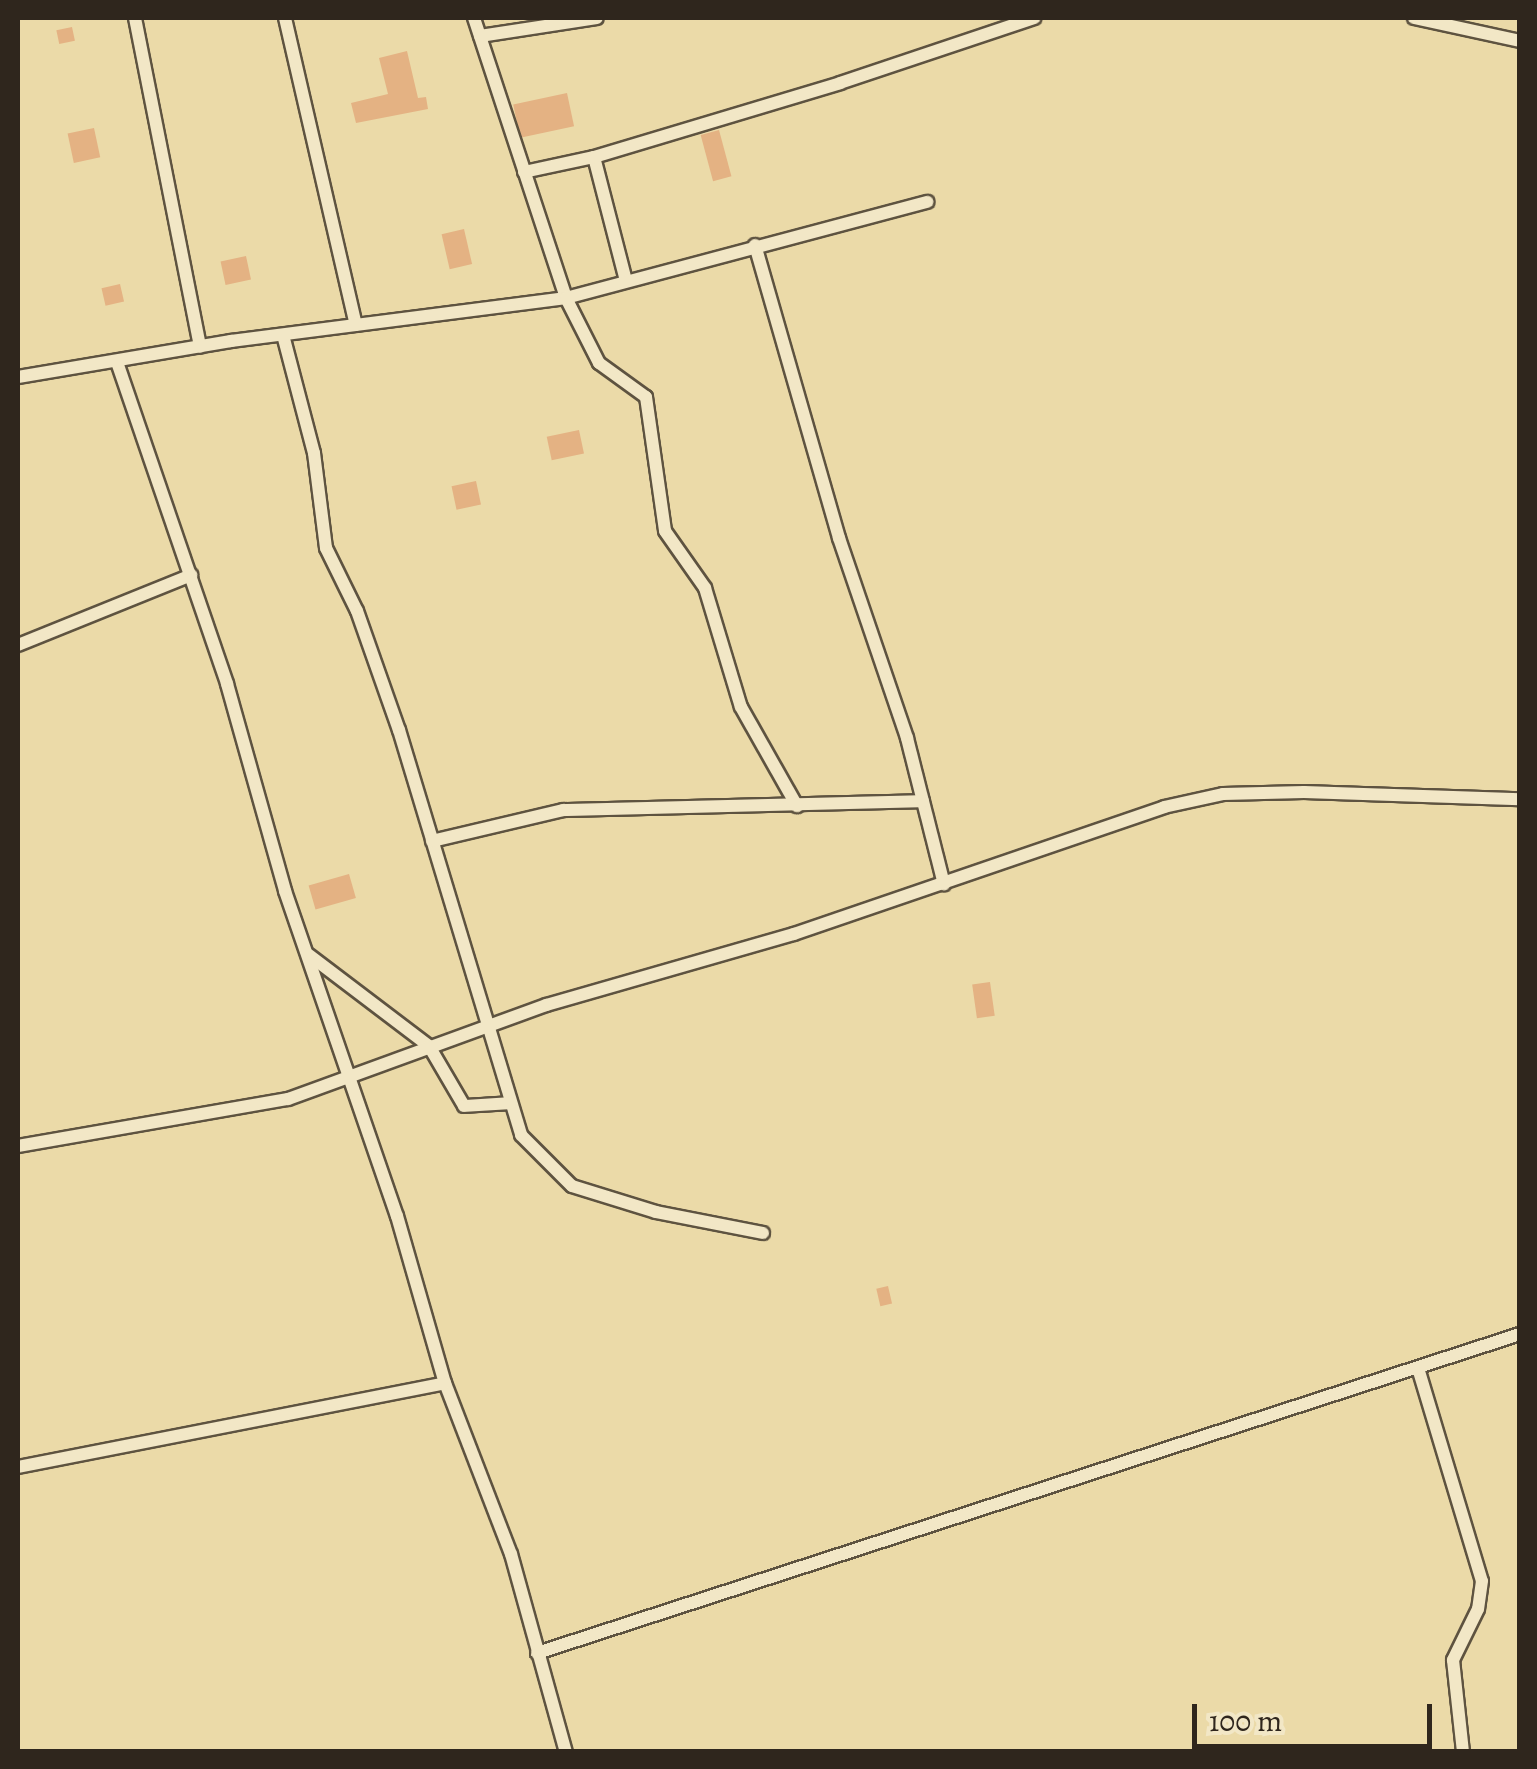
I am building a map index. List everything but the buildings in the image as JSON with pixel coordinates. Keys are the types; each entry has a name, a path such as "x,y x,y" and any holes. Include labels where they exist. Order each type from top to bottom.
{"street":[{"path":"135,18 200,346"},
{"path":"285,18 356,326"},
{"path":"474,18 566,298 599,363 646,397 665,531 705,588 741,706 798,806"},
{"path":"480,36 597,18"},
{"path":"524,172 594,157 1034,18"},
{"path":"1414,18 1520,41"},
{"path":"594,157 626,281"},
{"path":"18,377 200,346 566,298 927,202"},
{"path":"755,245 923,800 944,884"},
{"path":"284,335 314,454 326,548 357,611 521,1134 572,1186 656,1212 763,1233"},
{"path":"117,362 191,575 445,1383 511,1554 566,1752"},
{"path":"18,646 191,575"},
{"path":"18,1146 214,1116 350,1076 488,1026 944,884 1164,807 1223,794 1520,798"},
{"path":"432,841 563,810 923,800"},
{"path":"308,954 429,1046 464,1106 510,1103"},
{"path":"536,1653 1520,1334"},
{"path":"1418,1368 1482,1581 1478,1608 1453,1660 1463,1752"},
{"path":"18,1467 445,1383"}]}
